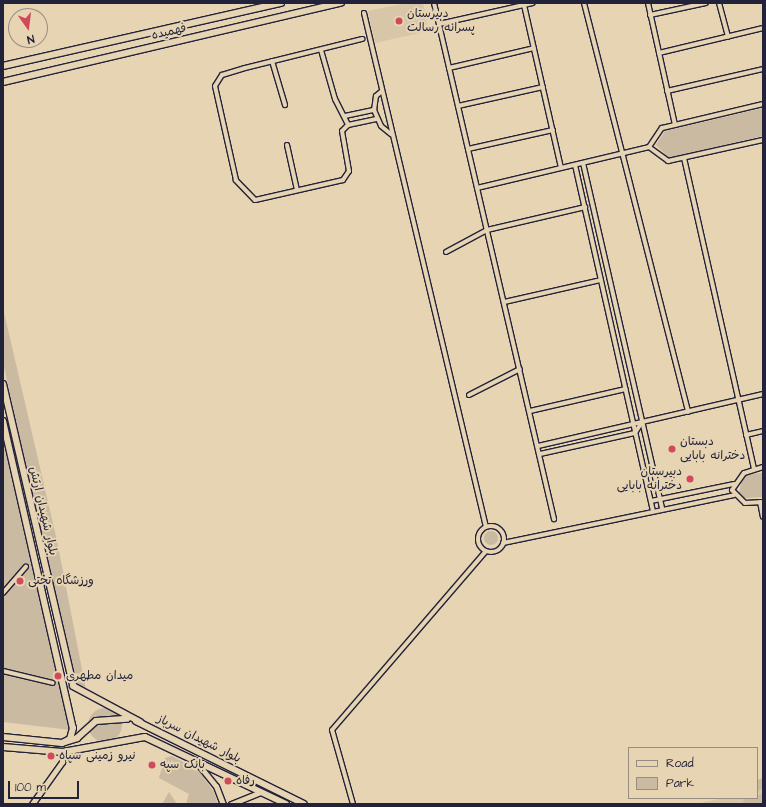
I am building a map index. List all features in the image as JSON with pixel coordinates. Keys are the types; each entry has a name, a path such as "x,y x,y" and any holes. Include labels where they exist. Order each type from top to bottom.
{"main road":[{"name":"فهمیده","path":"3,66 280,3"},
{"name":"فهمیده","path":"3,82 341,3"},
{"name":"بلوار شهیدان ارتش","path":"3,384 73,686 140,722"},
{"name":"بلوار شهیدان ارتش","path":"3,421 73,728 70,739 62,743"},
{"name":"بلوار شهیدان سرباز","path":"62,743 82,733 105,718 140,722 304,804"},
{"path":"3,737 62,743"},
{"name":"بلوار شهیدان سرباز","path":"63,752 106,746 130,738 157,740 286,804"},
{"path":"3,747 63,752"}],"street":[{"path":"434,3 554,519"},
{"path":"439,24 533,3"},
{"path":"584,3 688,412"},
{"path":"648,3 675,125"},
{"path":"650,16 706,3"},
{"path":"719,3 728,37"},
{"path":"524,5 561,168"},
{"path":"364,13 391,134 486,527"},
{"path":"659,53 763,28"},
{"path":"362,39 222,75 215,86 236,180 244,191 255,200 343,180 349,171 342,131 348,125 376,119"},
{"path":"449,68 534,48"},
{"path":"321,50 335,99 345,116 348,125"},
{"path":"272,62 285,105"},
{"path":"667,90 763,69"},
{"path":"458,106 543,87"},
{"path":"382,91 376,96 374,110 376,119 391,134"},
{"path":"477,188 649,147 662,128 763,104"},
{"path":"345,116 374,110"},
{"path":"468,149 553,130"},
{"path":"649,147 668,161 763,140"},
{"path":"287,145 297,190"},
{"path":"684,158 754,469"},
{"path":"583,163 662,509"},
{"path":"575,165 653,511"},
{"path":"446,252 487,230 585,207"},
{"path":"504,302 601,280"},
{"path":"469,395 520,369"},
{"path":"530,411 625,389"},
{"path":"538,446 763,394"},
{"path":"540,454 635,433 642,422"},
{"path":"746,435 763,431"},
{"path":"651,501 734,484 744,473 754,469 763,468"},
{"path":"734,484 734,496"},
{"path":"486,527 478,536 479,545 486,551 494,551 503,543 662,509 734,496 745,503 761,502 763,517"},
{"path":"486,527 498,528 503,543"},
{"path":"353,804 332,730 486,551"},
{"path":"3,593 26,567"},
{"path":"3,671 53,683"},
{"path":"32,804 62,762 63,752"},
{"path":"190,756 210,776 223,804"},
{"path":"231,804 261,792"}],"shaded area":[{"name":"دبیرستان پسرانه رسالت","path":"407,3 423,3 429,31 375,43 368,11"},
{"path":"763,789 763,804 696,804 718,799 758,799 758,790"}],"green space":[{"path":"763,108 763,136 669,158 656,145 665,131"},
{"path":"3,308 57,541 86,690 75,684 71,673 3,362"},
{"name":"ورزشگاه تختی","path":"3,439 71,730 3,722"},
{"path":"763,473 763,497 743,498 739,493 742,480 748,474"},
{"path":"491,531 496,533 498,538 496,543 491,545 486,543 484,538 486,533"},
{"path":"105,708 117,713 122,725 117,737 105,742 93,737 88,725 93,713"},
{"path":"172,756 199,771 214,792 218,804 186,804 189,794 159,778 165,758"},
{"path":"763,778 763,788 758,791 758,780"},
{"path":"169,792 177,804 162,804"},
{"path":"763,794 763,804 744,804 743,799 758,799 758,795"}],"place":[{"name":"دبیرستان پسرانه رسالت","path":"399,21"},
{"name":"دبستان دخترانه بابایی","path":"672,449"},
{"name":"دبیرستان دخترانه بابایی","path":"690,479"},
{"name":"ورزشگاه تختی","path":"20,581"},
{"name":"میدان مطهری","path":"58,676"},
{"name":"نیرو زمینی سپاه","path":"51,756"},
{"name":"بانک سپه","path":"152,765"},
{"name":"رفاه","path":"228,781"}]}
